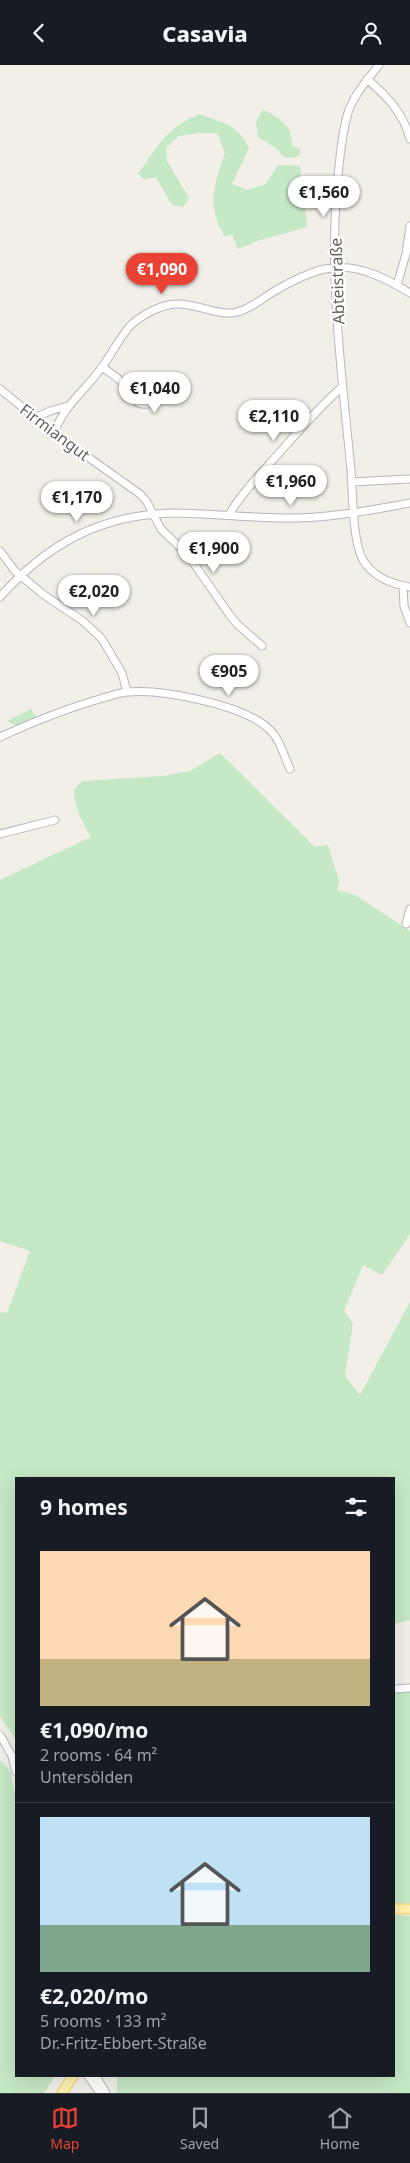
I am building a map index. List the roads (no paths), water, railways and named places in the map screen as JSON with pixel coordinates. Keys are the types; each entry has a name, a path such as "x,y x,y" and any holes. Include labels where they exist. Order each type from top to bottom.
{"main road":[{"path":"395,1909 410,1909"},
{"path":"62,2093 72,2077"}],"street":[{"name":"Abteistraße","path":"379,65 367,79 348,114 343,136 335,207 334,268 342,387 354,513 361,555 379,577 406,586"},
{"path":"367,79 392,103 407,125 410,139"},
{"path":"397,285 406,254 410,226"},
{"path":"54,433 60,417 102,367 131,326 163,306 178,304 235,313 250,307 312,271 348,267 362,270 397,285 410,293"},
{"path":"102,367 126,386"},
{"path":"229,515 239,498 324,403 342,387"},
{"name":"Firmiangut","path":"0,389 54,433 140,494 147,502 161,529 188,555 237,624 262,646"},
{"path":"35,418 68,406"},
{"path":"352,482 410,479"},
{"path":"0,597 20,575 46,554 81,533 121,519 152,514 296,518 354,513 410,503"},
{"path":"0,551 10,566 20,575 44,595 83,621 102,639 122,673 127,692"},
{"path":"406,586 404,606 410,623"},
{"path":"0,737 81,704 127,692 158,692 183,696 232,710 261,722 271,730 278,740 290,769"},
{"path":"0,834 55,820"},
{"path":"406,924 410,909"},
{"path":"395,1689 410,1688"},
{"path":"0,1735 14,1755"},
{"path":"89,2077 100,2093"},
{"path":"97,2077 106,2093"}]}
